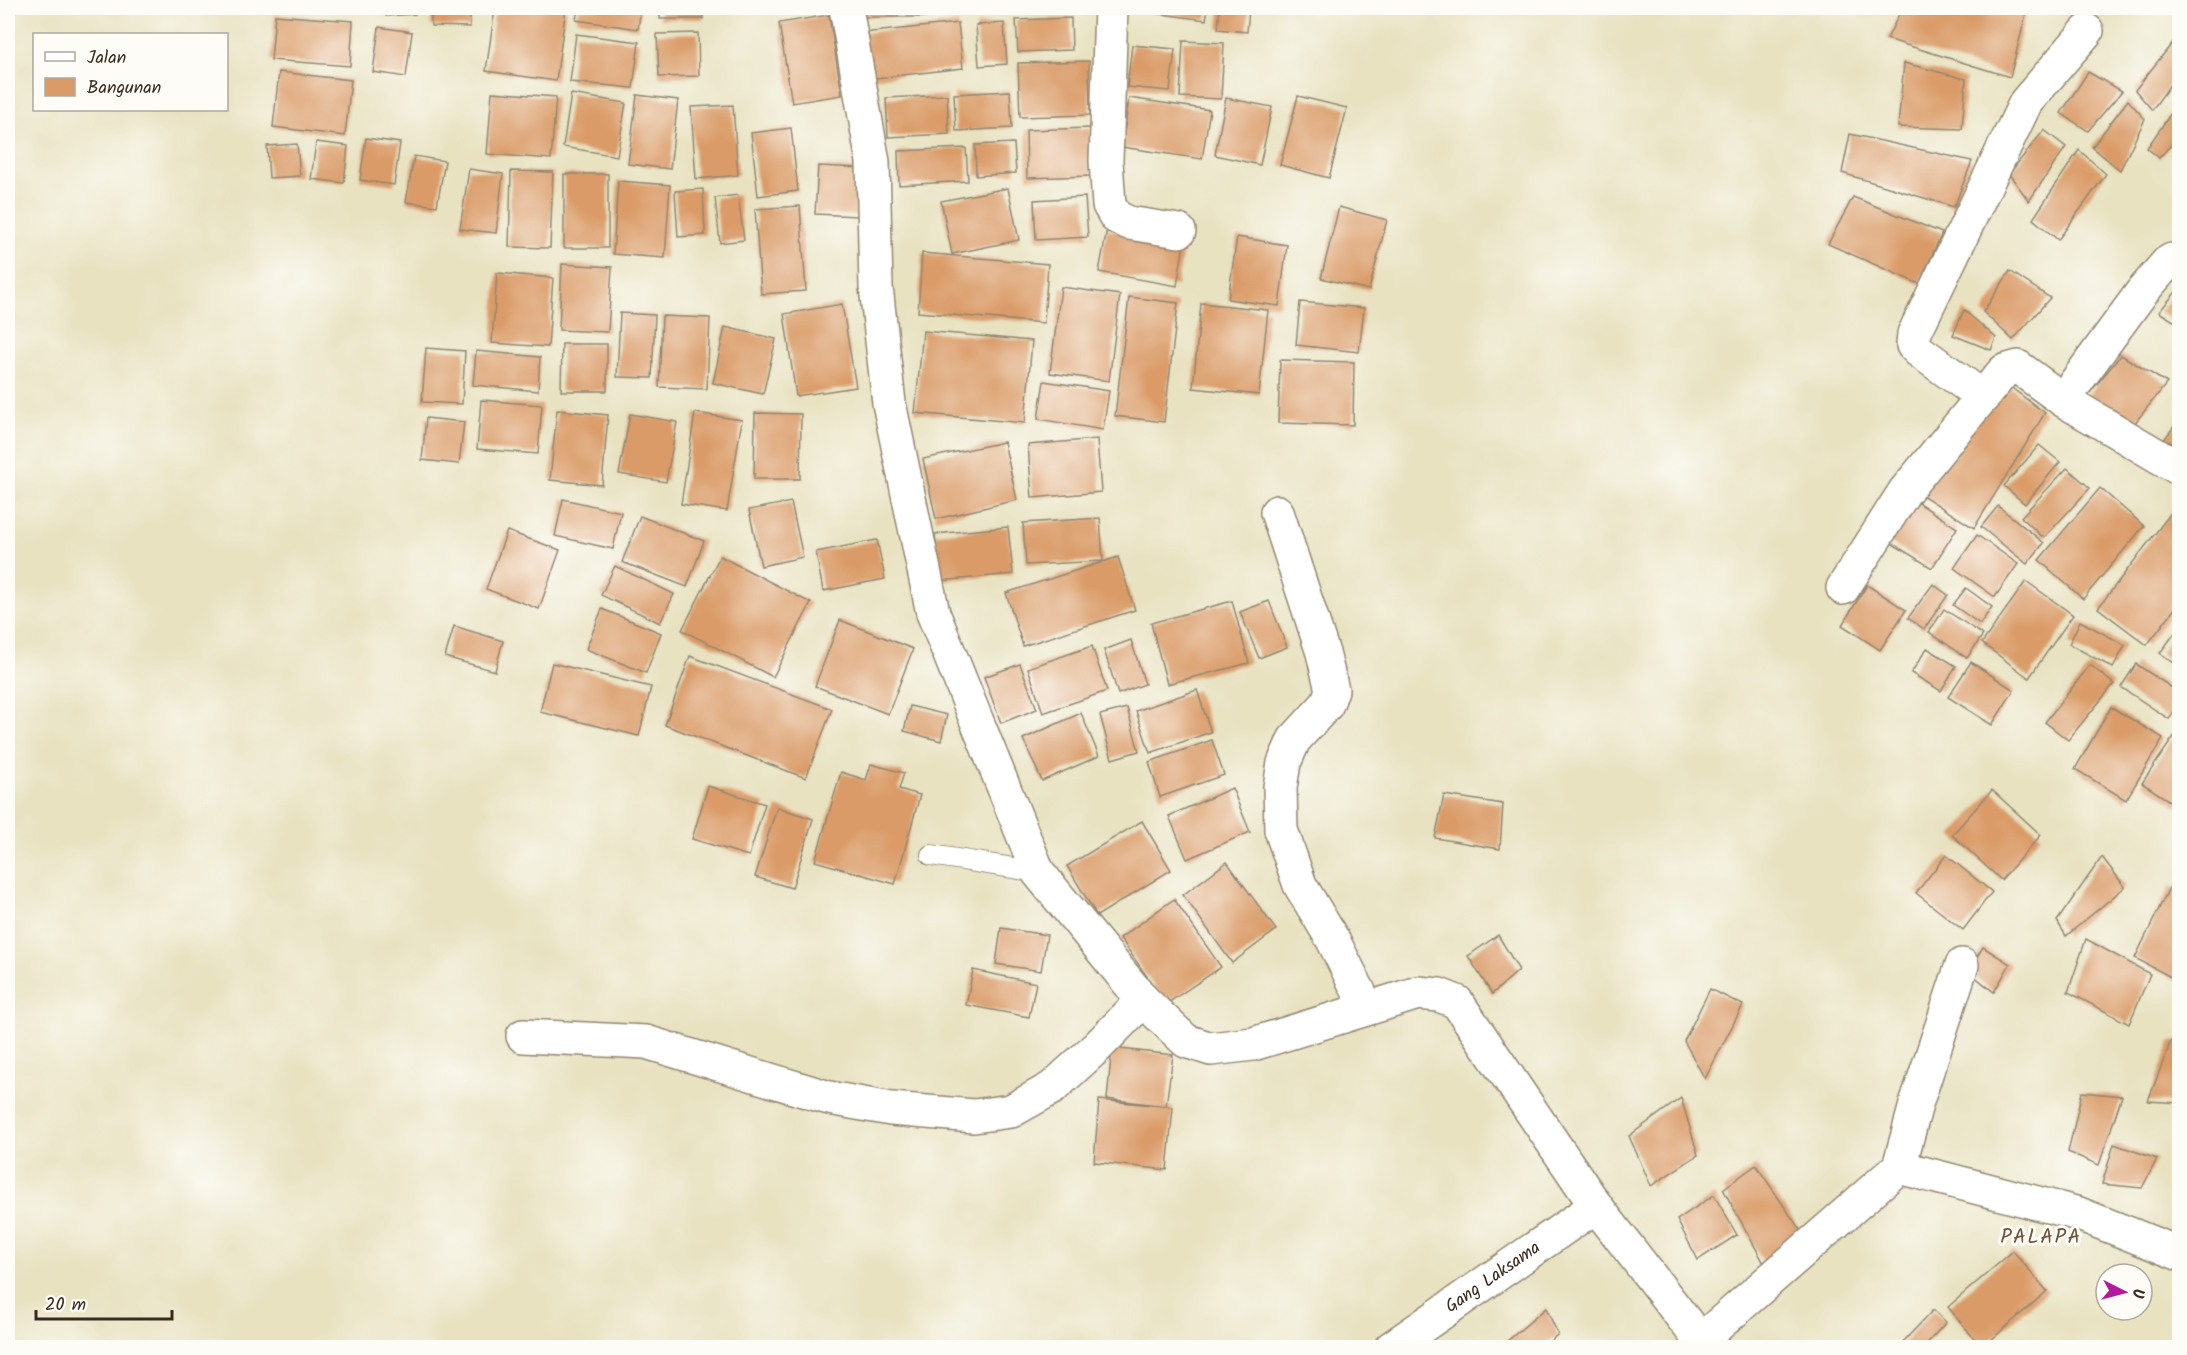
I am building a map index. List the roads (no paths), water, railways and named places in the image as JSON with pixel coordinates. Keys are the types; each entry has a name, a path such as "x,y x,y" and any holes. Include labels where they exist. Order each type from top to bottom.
{"street":[{"path":"846,8 873,162 876,287 889,403 933,613 1038,872 1143,1000 1186,1041 1211,1049 1253,1044 1418,993 1439,995 1457,1002 1596,1206 1703,1344 1899,1167 1917,1101 1962,964"},
{"path":"1112,8 1106,161 1109,205 1116,217 1129,223 1179,231"},
{"path":"1983,397 1919,351 1913,345 1914,334 2026,102 2087,32"},
{"path":"2063,400 2142,292 2167,263 2180,260"},
{"path":"1844,588 1905,491 2004,371 2018,367 2063,400 2180,469"},
{"path":"1277,512 1323,653 1332,690 1327,704 1294,740 1284,763 1280,787 1281,830 1300,885 1333,940 1367,1008"},
{"path":"523,1036 646,1042 829,1098 891,1110 974,1116 1011,1111 1052,1088 1143,1000"},
{"path":"1899,1167 2079,1214 2180,1254"},
{"name":"Gang Laksama","path":"1391,1347 1596,1206"}],"lane":[{"path":"931,855 1038,872"}],"district":[{"name":"PALAPA","path":"2041,1237"}]}
